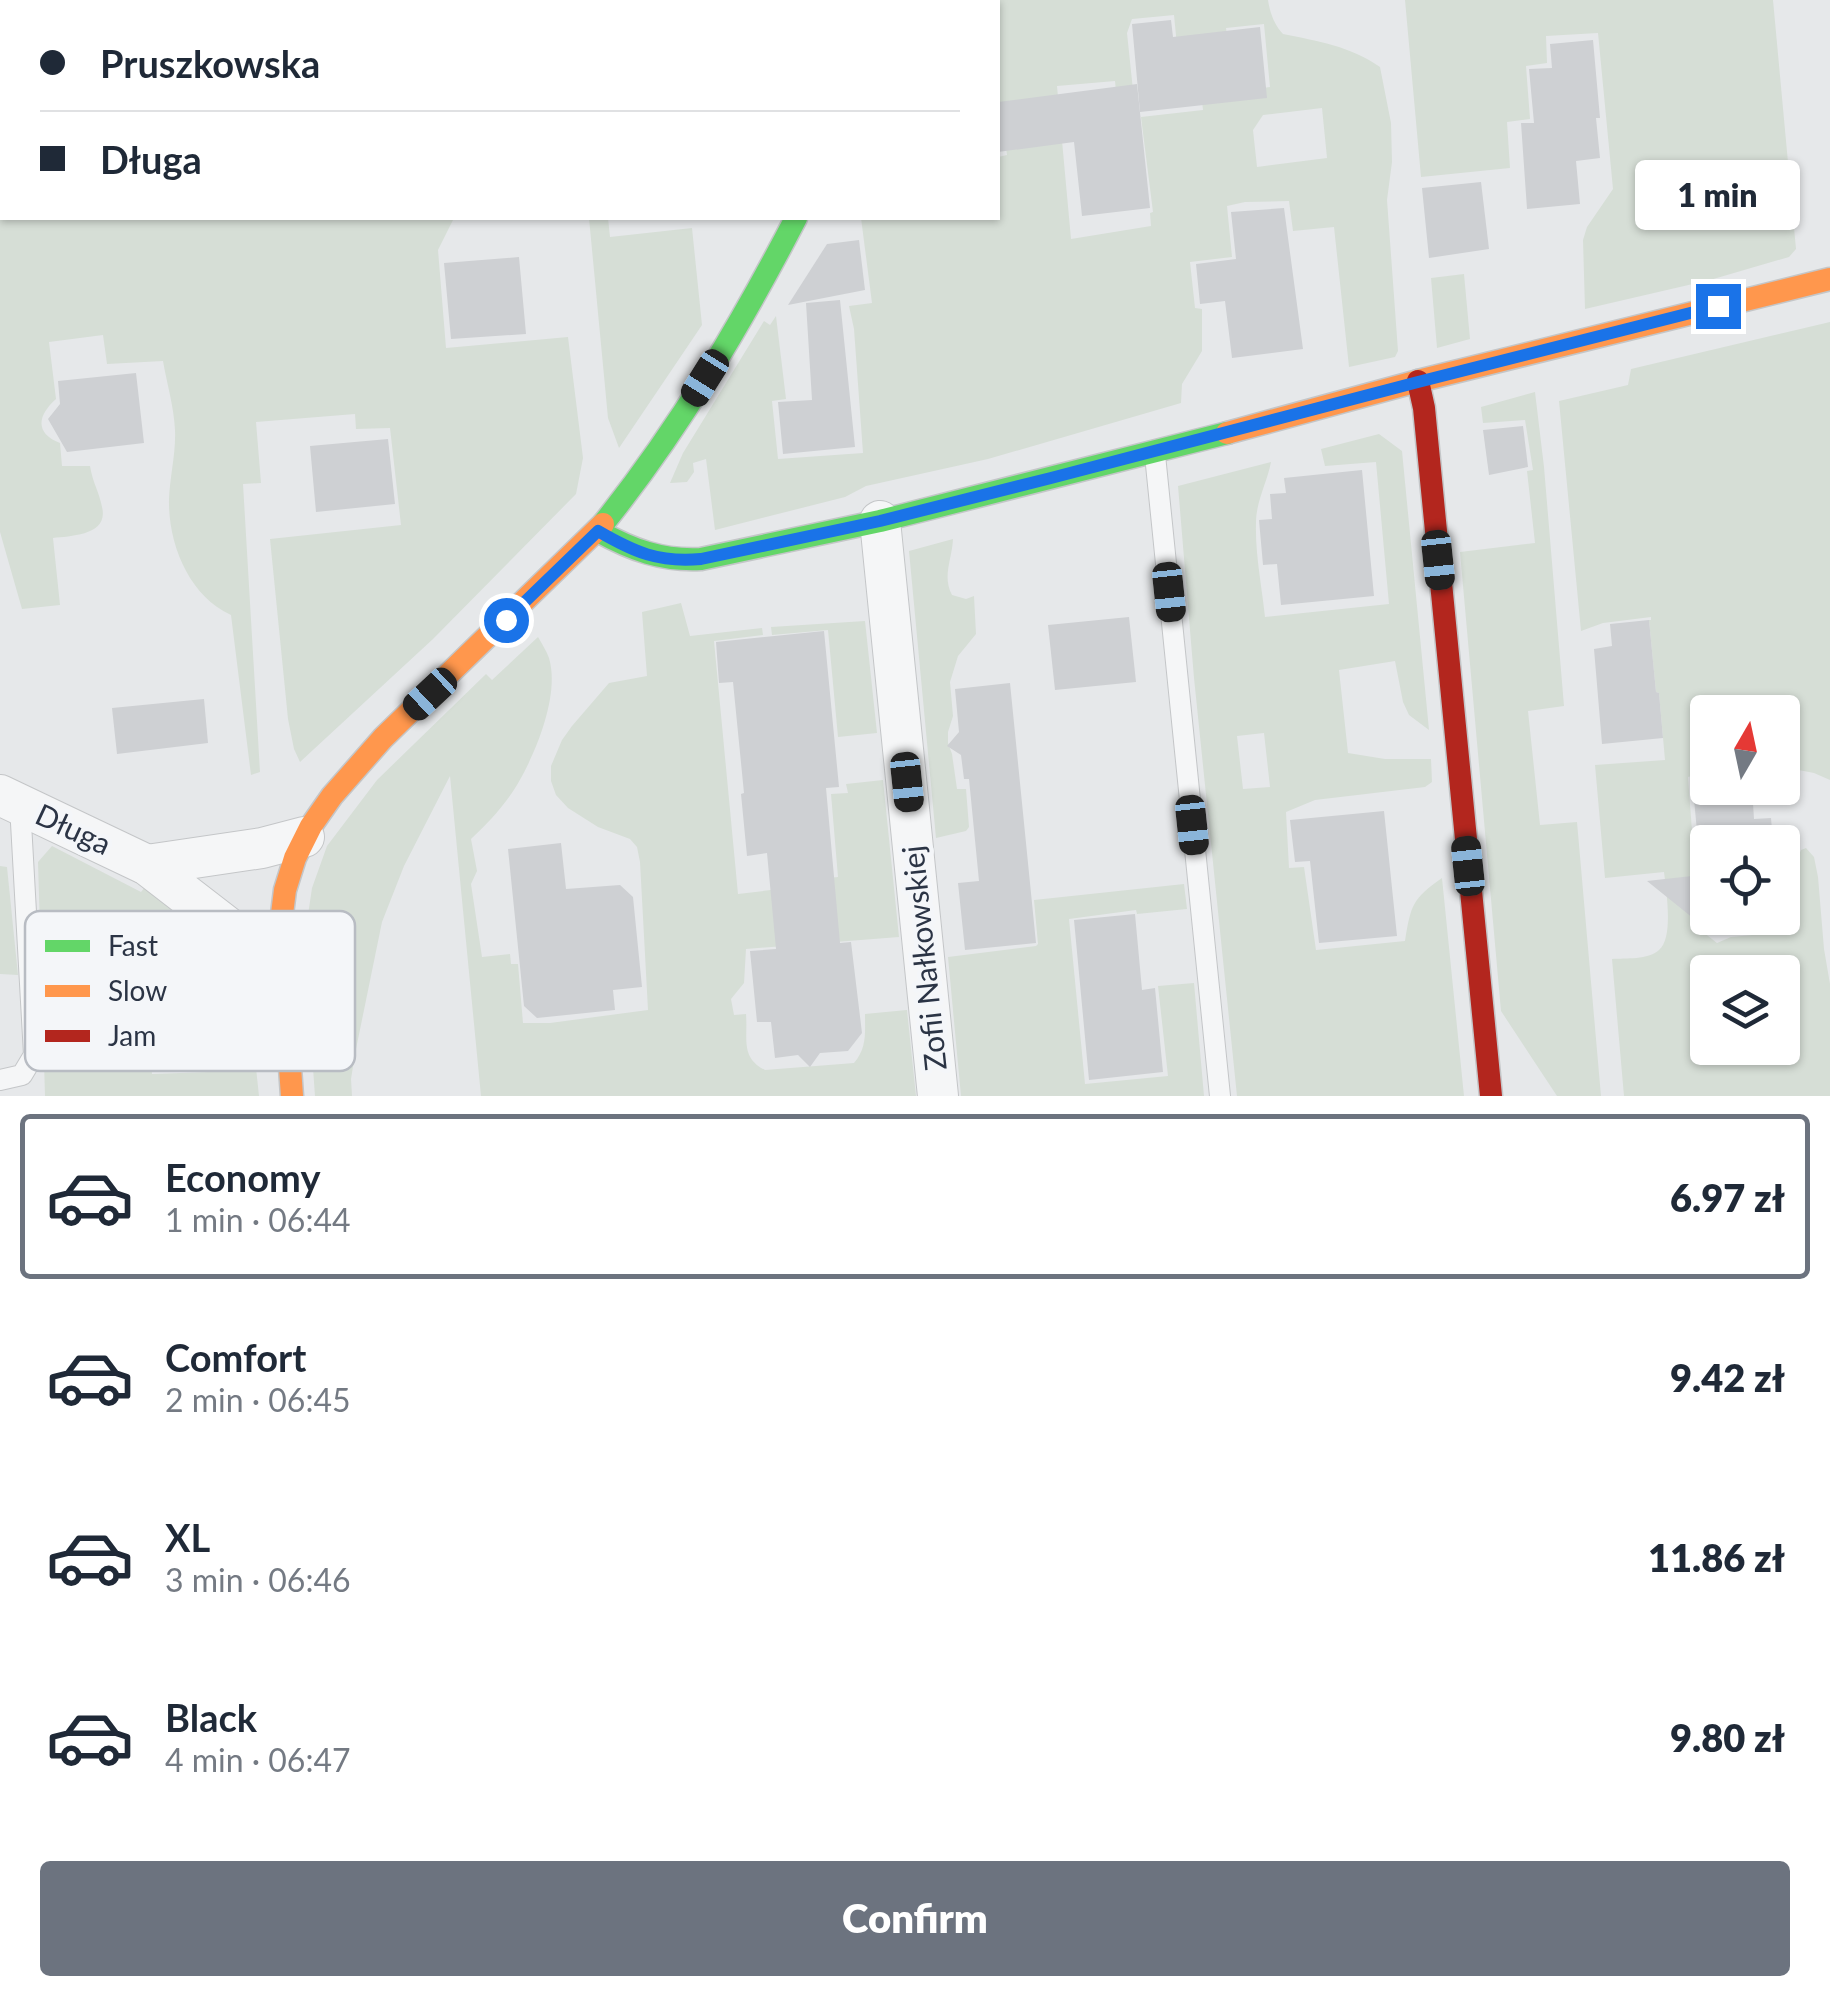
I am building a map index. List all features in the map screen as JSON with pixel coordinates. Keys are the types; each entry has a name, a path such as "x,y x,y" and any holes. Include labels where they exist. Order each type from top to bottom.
{"street":[{"path":"283,911 292,865 318,815 363,761 598,531 655,458 741,318 795,220"},
{"path":"598,531 655,558 678,562 701,559 880,521 1154,453 1830,278"},
{"path":"1418,382 1424,408 1491,1096"},
{"name":"Zofii Nałkowskiej","path":"880,521 938,1096"},
{"name":"Długa","path":"10,800 147,865 206,911"},
{"name":"Długa","path":"147,865 262,848 304,837"},
{"path":"290,1071 292,1096"}],"lane":[{"path":"1154,453 1220,1096"},
{"path":"10,800 25,959"},
{"path":"0,1080 22,1075 25,1070"}],"shaded area":[{"path":"1000,0 1268,0 1283,34 1345,49 1380,67 1391,123 1392,162 1387,200 1398,351 1395,357 1349,367 1334,227 1293,231 1289,201 1227,206 1232,257 1190,262 1195,308 1202,309 1202,351 1182,384 1181,403 988,459 866,486 845,497 715,530 706,459 693,463 694,472 687,482 670,483 683,453 764,321 770,325 776,316 786,399 772,401 778,459 863,453 849,306 872,303 861,220 1000,220 1000,157 1007,155 1000,104","holes":["1174,15 1178,56 1197,55 1203,110 1141,117 1153,212 1151,226 1071,239 1057,86 1115,81 1121,141 1138,138 1127,33 1132,19","1264,24 1270,87 1234,92 1226,28","1322,108 1327,158 1257,167 1253,130 1263,115"]},
{"path":"1405,0 1773,0 1796,249 1789,257 1710,280 1585,309 1583,240 1587,227 1613,189 1598,33 1546,36 1547,63 1526,66 1530,119 1507,122 1510,168 1421,177"},
{"path":"0,220 453,220 438,250 446,348 568,337 583,458 576,494 433,639 300,762 288,719 270,539 401,525 390,428 356,429 355,414 256,422 261,483 243,484 260,772 251,775 231,615 203,595 193,582 172,533 169,499 175,430 163,361 107,364 103,335 49,342 56,399 42,417 43,429 60,443 62,466 90,466 103,516 95,529 53,538 60,605 22,609 0,532"},
{"path":"589,220 608,220 610,237 692,228 702,325 619,448 608,418"},
{"path":"1464,274 1470,339 1437,348 1431,278"},
{"path":"1830,322 1830,780 1800,770 1800,695 1690,695 1688,777 1690,935 1707,935 1717,943 1731,937 1800,935 1801,850 1806,848 1814,857 1830,984 1830,1096 1624,1096 1612,959 1643,957 1659,950 1668,925 1667,901 1664,872 1605,878 1595,765 1665,760 1659,693 1651,617 1603,623 1581,631 1559,401 1628,385 1631,369"},
{"path":"1535,392 1564,706 1528,711 1540,825 1577,822 1601,1096 1557,1096 1501,1011 1460,552 1535,543 1527,471 1533,470 1525,420 1483,423 1481,407"},
{"path":"1379,434 1402,451 1429,730 1409,715 1395,661 1339,670 1348,753 1385,759 1431,759 1432,782 1425,787 1315,800 1286,812 1289,868 1304,867 1316,950 1405,941 1414,904 1442,878 1464,1096 1237,1096 1178,486 1271,462 1256,523 1265,617 1389,604 1376,462 1325,466 1321,449","holes":["1264,733 1270,787 1243,789 1237,736"]},
{"path":"953,539 949,588 952,595 966,599 974,596 976,634 958,656 950,682 953,716 948,732 957,789 966,789 969,827 936,838 909,551"},
{"path":"681,603 690,636 762,628 763,635 714,641 738,894 838,877 831,794 848,793 846,784 883,780 899,937 746,949 744,983 731,999 734,1015 746,1014 749,1053 765,1070 854,1063 863,1046 865,1014 907,1010 916,1096 481,1096 450,776 404,866 382,922 355,1054 355,911 309,911 327,846 377,780 486,674 492,680 538,637 552,673 544,723 517,785 471,839 477,871 471,884 482,957 510,954 511,964 518,964 523,1023 648,1010 637,847 630,839 598,827 568,808 556,795 551,781 551,766 562,740 609,683 647,676 642,612"},
{"path":"865,621 877,733 838,737 828,630 772,635 771,627"},
{"path":"52,846 141,892 145,887 174,911 39,911 38,862"},
{"path":"0,866 7,867 18,975 0,974"},
{"path":"1184,884 1187,909 1137,914 1136,910 1069,919 1085,1084 1168,1076 1158,986 1194,983 1204,1096 961,1096 948,957 1036,946 1034,900"},
{"path":"44,1071 256,1071 259,1096 45,1096"},
{"path":"313,1071 352,1071 352,1096 315,1096"}],"building":[{"path":"1171,20 1173,37 1260,27 1267,98 1140,112 1132,24"},
{"path":"1593,40 1600,158 1576,161 1580,204 1527,209 1521,123 1534,123 1529,69 1552,68 1550,44"},
{"path":"1137,84 1150,208 1082,216 1074,142 1000,152 1000,102"},
{"path":"1481,182 1489,249 1429,258 1422,188"},
{"path":"1284,208 1303,349 1232,358 1225,301 1200,304 1196,264 1236,259 1231,212"},
{"path":"859,240 865,290 788,305 827,244"},
{"path":"519,257 526,334 451,339 444,263"},
{"path":"840,300 855,447 783,454 778,402 812,400 806,303"},
{"path":"136,373 144,443 67,452 48,419 60,404 58,381"},
{"path":"1523,426 1528,467 1489,475 1483,430"},
{"path":"388,439 395,504 316,512 310,446"},
{"path":"1362,470 1374,596 1281,605 1277,564 1263,565 1259,520 1272,519 1270,494 1286,493 1284,478"},
{"path":"1129,617 1136,682 1055,690 1048,625"},
{"path":"1649,620 1663,738 1602,744 1594,649 1612,646 1610,624"},
{"path":"824,631 839,787 826,788 840,943 851,942 862,1033 848,1051 820,1053 810,1067 798,1055 775,1058 771,1022 757,1022 750,951 776,949 767,853 747,856 733,682 719,683 716,642"},
{"path":"1010,683 1036,943 965,950 958,883 979,881 969,779 964,779 961,755 947,746 959,732 955,689"},
{"path":"204,699 208,743 117,754 112,708"},
{"path":"1695,805 1753,805 1754,819 1771,818 1772,825 1696,825"},
{"path":"1384,811 1397,936 1319,943 1310,861 1295,862 1290,820"},
{"path":"561,843 566,889 620,885 633,897 642,987 613,990 615,1010 537,1018 524,1006 508,849"},
{"path":"1690,876 1690,916 1647,881"},
{"path":"1135,914 1142,990 1155,988 1163,1072 1089,1080 1074,920"}],"traffic: fast":[{"path":"603,524 707,376 795,220"},
{"path":"598,531 648,553 701,559 880,521 1227,433"}],"traffic: slow":[{"path":"1227,433 1418,381 1830,279"},
{"path":"282,911 295,858 332,796 383,738 603,524"},
{"path":"290,1071 292,1096"}],"traffic: jam":[{"path":"1418,381 1424,408 1491,1096"}],"route":[{"path":"506,620 598,531 655,558 678,562 701,559 880,521 1154,453 1718,306"}]}
